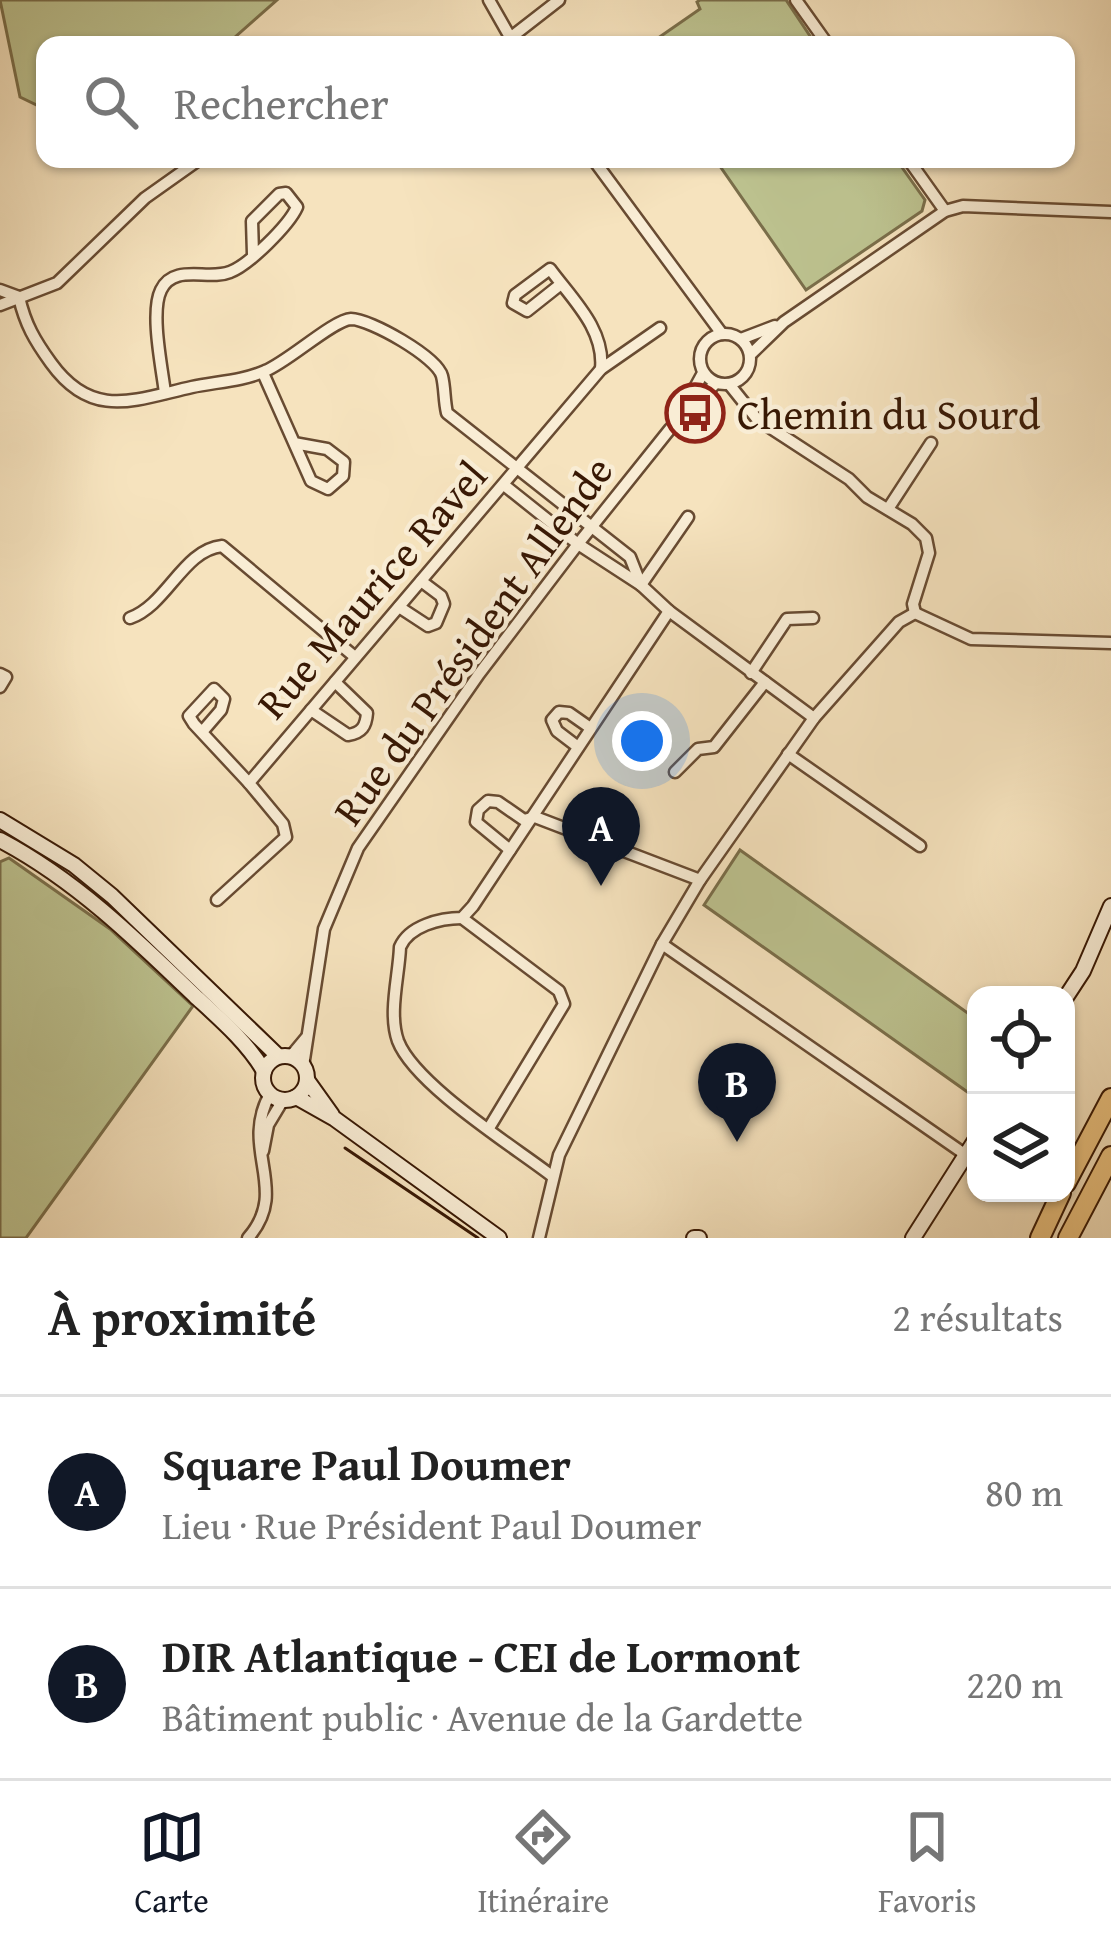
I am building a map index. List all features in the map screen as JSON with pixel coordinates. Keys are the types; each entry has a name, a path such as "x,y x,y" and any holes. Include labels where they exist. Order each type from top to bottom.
{"highway":[{"path":"1075,1166 1111,1098"},
{"path":"1068,1238 1111,1156"},
{"path":"1040,1238 1057,1202"}],"street":[{"path":"489,0 508,36"},
{"path":"514,36 559,0"},
{"path":"796,0 822,36"},
{"path":"0,304 57,283 146,198 188,168"},
{"path":"599,168 722,334 741,339 784,322"},
{"path":"914,168 945,212"},
{"path":"165,393 157,303 162,286 173,277 232,272 254,254 292,218 297,207 286,193 252,220 254,254"},
{"path":"750,355 784,322 945,212 963,206 1111,212"},
{"path":"561,284 600,339 601,368"},
{"path":"0,290 19,297"},
{"path":"687,291 707,341"},
{"path":"19,297 26,326 67,386 96,399 124,402 263,373 309,346 336,322 354,319 370,325 434,360 442,376 447,412 630,557 641,585"},
{"name":"Rue Maurice Ravel","path":"249,783 601,368 660,328"},
{"path":"722,334 707,341 699,358 703,373 745,400 757,419 926,538 929,553 915,614"},
{"path":"722,384 742,377 749,367 750,355 741,339"},
{"path":"263,373 311,482 328,489 343,476 344,462 334,453 294,443"},
{"name":"Rue du Président Allende","path":"295,1065 308,1035 324,928 358,848 479,674 670,429 703,373"},
{"path":"742,377 745,400"},
{"name":"Rue du Président Allende","path":"670,429 722,384"},
{"path":"888,509 931,442"},
{"path":"504,485 814,718"},
{"path":"641,585 688,517"},
{"path":"130,618 144,613 205,551 222,546 356,657"},
{"path":"399,607 428,626 436,623 444,604 442,596 422,581"},
{"path":"462,918 535,817 589,727 670,610"},
{"path":"915,614 971,639 1111,643"},
{"path":"539,1238 559,1154 662,944 700,880 814,718 899,622 915,614"},
{"path":"751,673 787,619 813,618"},
{"path":"0,674 6,677 0,687"},
{"path":"311,710 348,735 358,734 366,725 367,712 334,682"},
{"path":"675,772 698,749 714,747 765,682"},
{"path":"578,748 557,731 552,720 559,712 568,713 589,727"},
{"path":"202,732 283,824 286,837 217,900"},
{"path":"788,754 920,846"},
{"path":"872,812 882,798"},
{"path":"510,850 476,821 478,810 488,801 498,802 524,820 535,817 700,880"},
{"path":"0,820 43,844 112,896 295,1065 335,1119"},
{"path":"0,840 46,866 100,909 227,1026 264,1071 263,1083 335,1119 499,1238"},
{"path":"1073,986 1111,907"},
{"path":"489,1128 564,1004 560,991 462,918 448,918 404,937 394,1019 397,1039 409,1061 489,1128 552,1176"},
{"path":"662,944 966,1155 913,1238"},
{"path":"264,1071 295,1065"},
{"path":"248,1238 266,1208 263,1155 256,1132 261,1111 283,1097 295,1065"},
{"path":"457,1205 513,1238"}],"green space":[{"path":"0,0 277,0 236,36 36,36 36,105 20,97"},
{"path":"786,0 810,36 661,36 700,9 697,2"},
{"path":"721,168 902,168 925,200 922,211 806,290"},
{"path":"740,850 967,1013 967,1092 704,905"},
{"path":"9,858 110,929 193,1006 26,1238 0,1238 0,862"}],"tram line":[{"path":"345,1148 478,1238"}],"place":[{"name":"Chemin du Sourd","path":"695,413"},
{"name":"Square Paul Doumer","path":"601,886"},
{"name":"DIR Atlantique - CEI de Lormont","path":"737,1142"}]}
